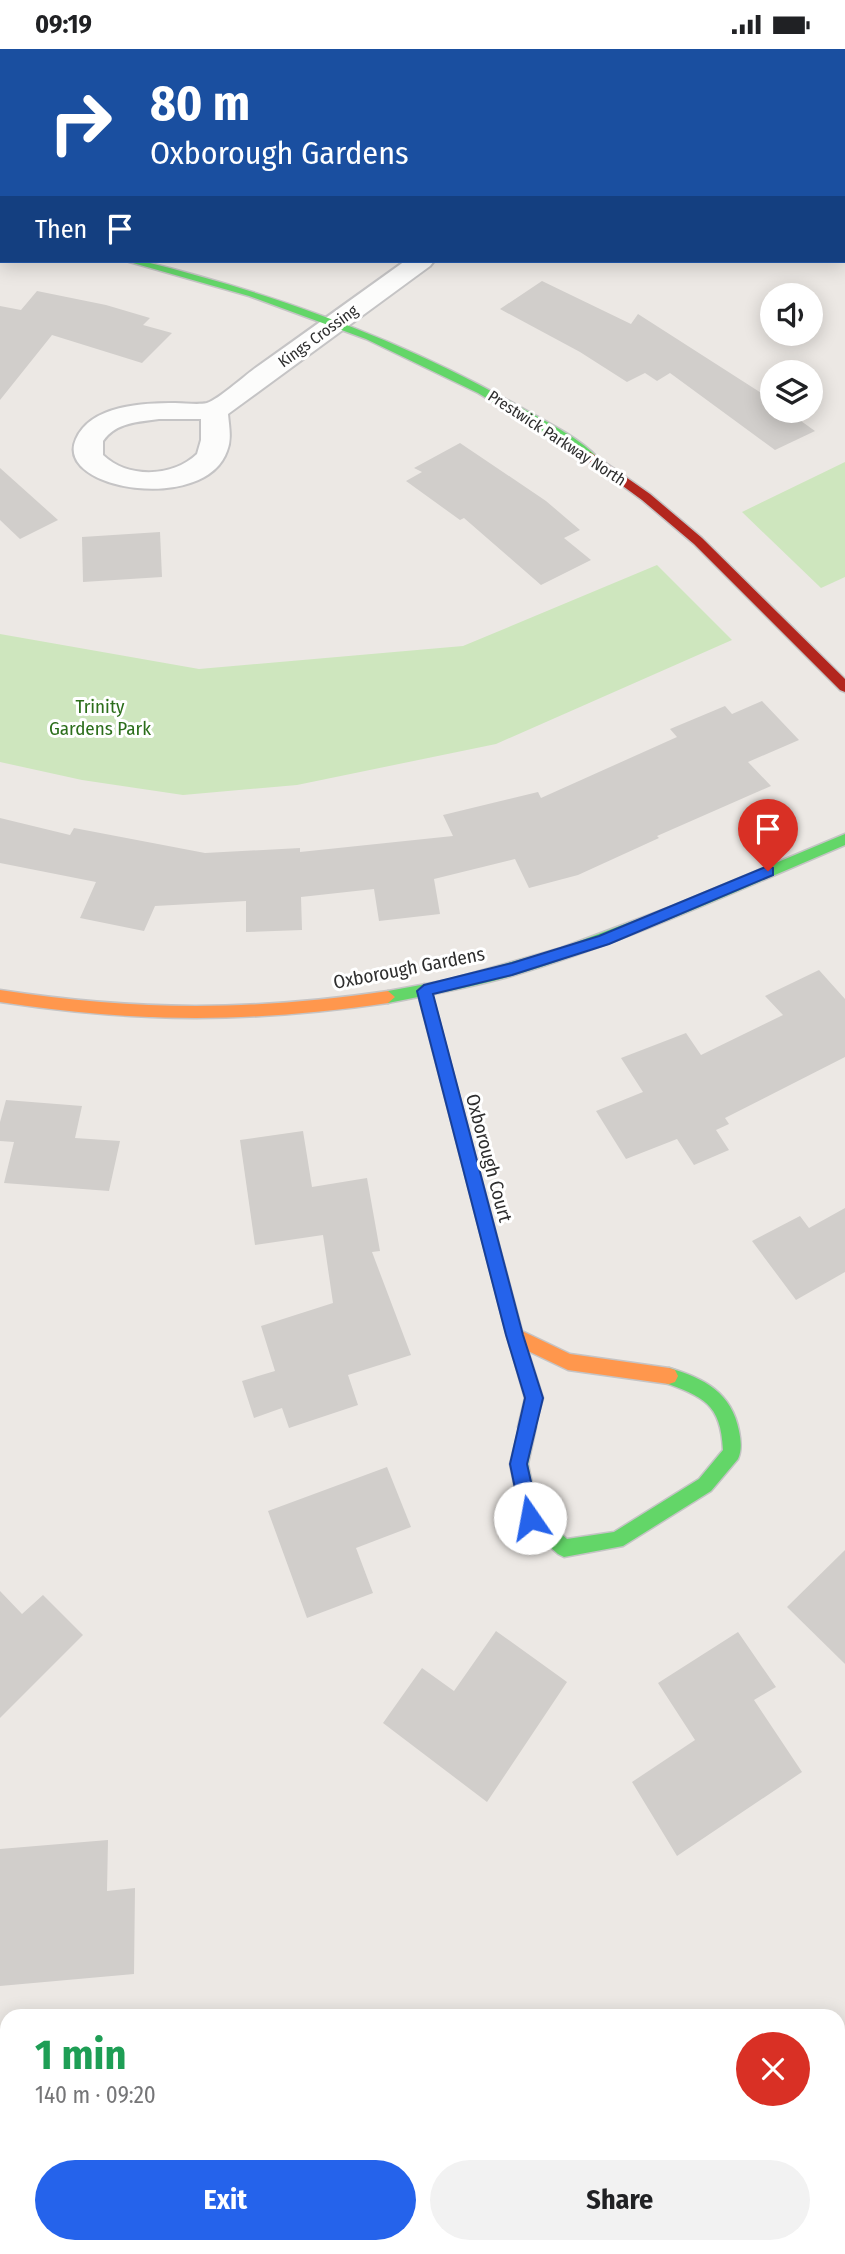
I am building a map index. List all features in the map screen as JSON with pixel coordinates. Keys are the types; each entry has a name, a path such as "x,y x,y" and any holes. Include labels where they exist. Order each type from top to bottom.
{"street":[{"name":"Prestwick Parkway North","path":"139,263 265,295 339,321 466,380 582,451 646,498 707,550 845,687"},
{"name":"Kings Crossing","path":"214,411 418,263"},
{"name":"Oxborough Gardens","path":"0,996 64,1006 178,1014 297,1009 424,991 512,969 604,940 845,839"},
{"name":"Oxborough Court","path":"424,991 515,1335 534,1398 519,1464 530,1518 564,1548 617,1541 705,1485 732,1453 731,1422 712,1391 668,1375 620,1371 568,1362 515,1335"}],"green space":[{"path":"845,462 845,577 821,588 742,512"},
{"name":"Trinity Gardens Park","path":"657,565 732,640 496,744 297,785 183,795 82,780 0,762 0,634 199,669 463,646"}],"building":[{"path":"542,281 631,324 638,314 760,392 760,423 804,423 815,431 775,450 670,373 657,381 645,373 627,382 580,352 500,309"},
{"path":"37,291 106,305 150,318 143,325 172,333 142,363 52,335 0,400 0,306 21,310"},
{"path":"460,443 546,501 580,530 564,538 591,560 541,585 464,518 460,520 406,481 422,472 414,468"},
{"path":"0,468 58,520 20,539 0,520"},
{"path":"160,532 162,577 83,582 82,537"},
{"path":"762,701 799,740 748,762 771,786 657,836 659,838 578,875 529,888 515,859 434,879 440,914 379,921 374,889 301,897 302,930 246,932 246,901 155,906 144,931 80,918 96,882 0,863 0,818 70,835 74,828 205,853 300,848 300,852 453,836 443,815 538,792 541,798 677,737 670,729 725,706 732,714"},
{"path":"819,970 845,999 845,1057 725,1118 729,1124 716,1130 729,1150 694,1165 677,1139 626,1159 596,1111 643,1092 621,1058 686,1033 701,1055 783,1015 765,996"},
{"path":"6,1100 82,1106 75,1138 120,1141 109,1191 4,1183 14,1142 0,1141 0,1122"},
{"path":"303,1131 312,1187 367,1178 380,1251 372,1252 411,1355 348,1375 358,1405 289,1428 282,1408 254,1418 242,1381 275,1371 261,1326 333,1303 323,1235 255,1245 240,1140"},
{"path":"845,1208 845,1272 796,1300 752,1241 800,1216 809,1228"},
{"path":"387,1467 411,1527 356,1548 373,1593 307,1618 268,1511"},
{"path":"845,1550 845,1664 787,1607"},
{"path":"0,1591 22,1614 43,1595 83,1635 0,1718"},
{"path":"496,1631 567,1682 487,1802 383,1723 422,1668 454,1691"},
{"path":"738,1632 776,1687 754,1700 802,1772 677,1856 632,1782 695,1740 658,1683"},
{"path":"108,1840 107,1891 135,1888 134,1974 0,1986 0,1849"}],"traffic: fast":[{"path":"139,263 253,294 370,337 482,390 590,456"},
{"path":"388,997 448,986 565,953 678,910 845,839"},
{"path":"527,1427 519,1464 530,1518 564,1548 617,1540 705,1485 732,1453 729,1423 717,1401 698,1386 669,1376"}],"traffic: slow":[{"path":"424,990 515,1336 534,1398 527,1427"},
{"path":"0,996 96,1009 183,1014 271,1011 388,997"},
{"path":"515,1336 568,1362 669,1376"}],"traffic: jam":[{"path":"590,456 646,497 698,541 845,687"}],"route":[{"path":"530,1518 519,1464 534,1398 424,991 512,969 604,940 768,871"}]}
